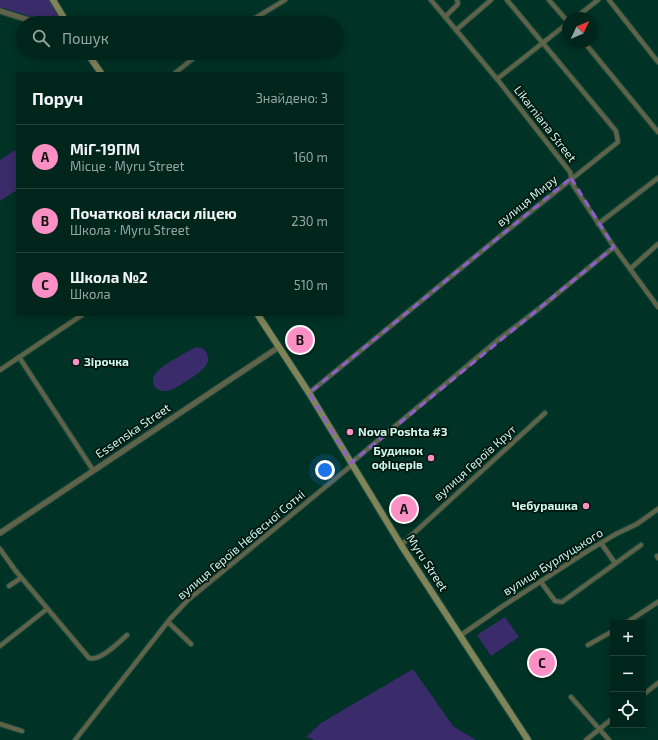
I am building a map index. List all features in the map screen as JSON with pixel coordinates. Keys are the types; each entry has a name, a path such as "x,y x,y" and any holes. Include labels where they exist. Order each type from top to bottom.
{"main road":[{"path":"53,0 63,16"},
{"path":"92,60 100,72"},
{"name":"Myru Street","path":"259,316 309,392 401,545 528,740"}],"street":[{"path":"259,16 285,0"},
{"name":"Likarniana Street","path":"431,0 497,79 570,172 573,186 614,247 658,307"},
{"path":"445,17 457,5 457,0"},
{"path":"456,30 491,0"},
{"name":"вулиця Миру","path":"309,392 571,178 618,142 616,131 507,0"},
{"path":"549,0 562,15"},
{"path":"583,12 598,0"},
{"path":"609,0 658,62"},
{"path":"0,11 16,16"},
{"path":"497,79 562,27"},
{"path":"589,48 658,132"},
{"path":"176,72 191,60"},
{"path":"598,224 658,178"},
{"path":"630,269 658,244"},
{"name":"вулиця Героїв Небесної Сотні","path":"74,740 168,622 188,600 498,340 540,308 614,247"},
{"path":"0,370 80,316"},
{"name":"Essenska Street","path":"0,532 279,347"},
{"path":"19,357 93,470"},
{"name":"вулиця Героїв Крут","path":"401,545 545,413"},
{"name":"вулиця Бурлуцького","path":"461,635 502,606 601,543 637,524 658,509"},
{"path":"601,543 616,564"},
{"path":"541,582 555,601 562,602 641,545"},
{"path":"0,549 21,578 91,659 103,655 127,635"},
{"path":"9,586 21,578"},
{"path":"631,620 658,602"},
{"path":"0,646 47,609"},
{"path":"168,622 191,644"},
{"path":"588,645 610,633"},
{"path":"646,693 658,683"},
{"path":"571,697 609,740"},
{"path":"586,740 610,720"},
{"path":"0,724 22,731"}],"highlighted area":[{"path":"571,178 614,247 351,463 309,393"}],"shaded area":[{"path":"0,0 50,0 60,16 29,16 0,7"},
{"path":"15,150 16,191 0,201 0,160"},
{"path":"197,347 203,349 207,354 208,359 204,368 172,390 158,390 153,382 156,373 173,360"},
{"path":"505,617 519,637 491,656 477,635"},
{"path":"413,669 453,726 476,740 315,740 306,737 321,723"}],"place":[{"name":"Початкові класи ліцею","path":"300,340"},
{"name":"Зірочка","path":"76,362"},
{"name":"Nova Poshta #3","path":"350,432"},
{"name":"Будинок офіцерів","path":"431,458"},
{"name":"Чебурашка","path":"586,506"},
{"name":"МіГ-19ПМ","path":"404,509"},
{"name":"Школа №2","path":"542,663"}]}
